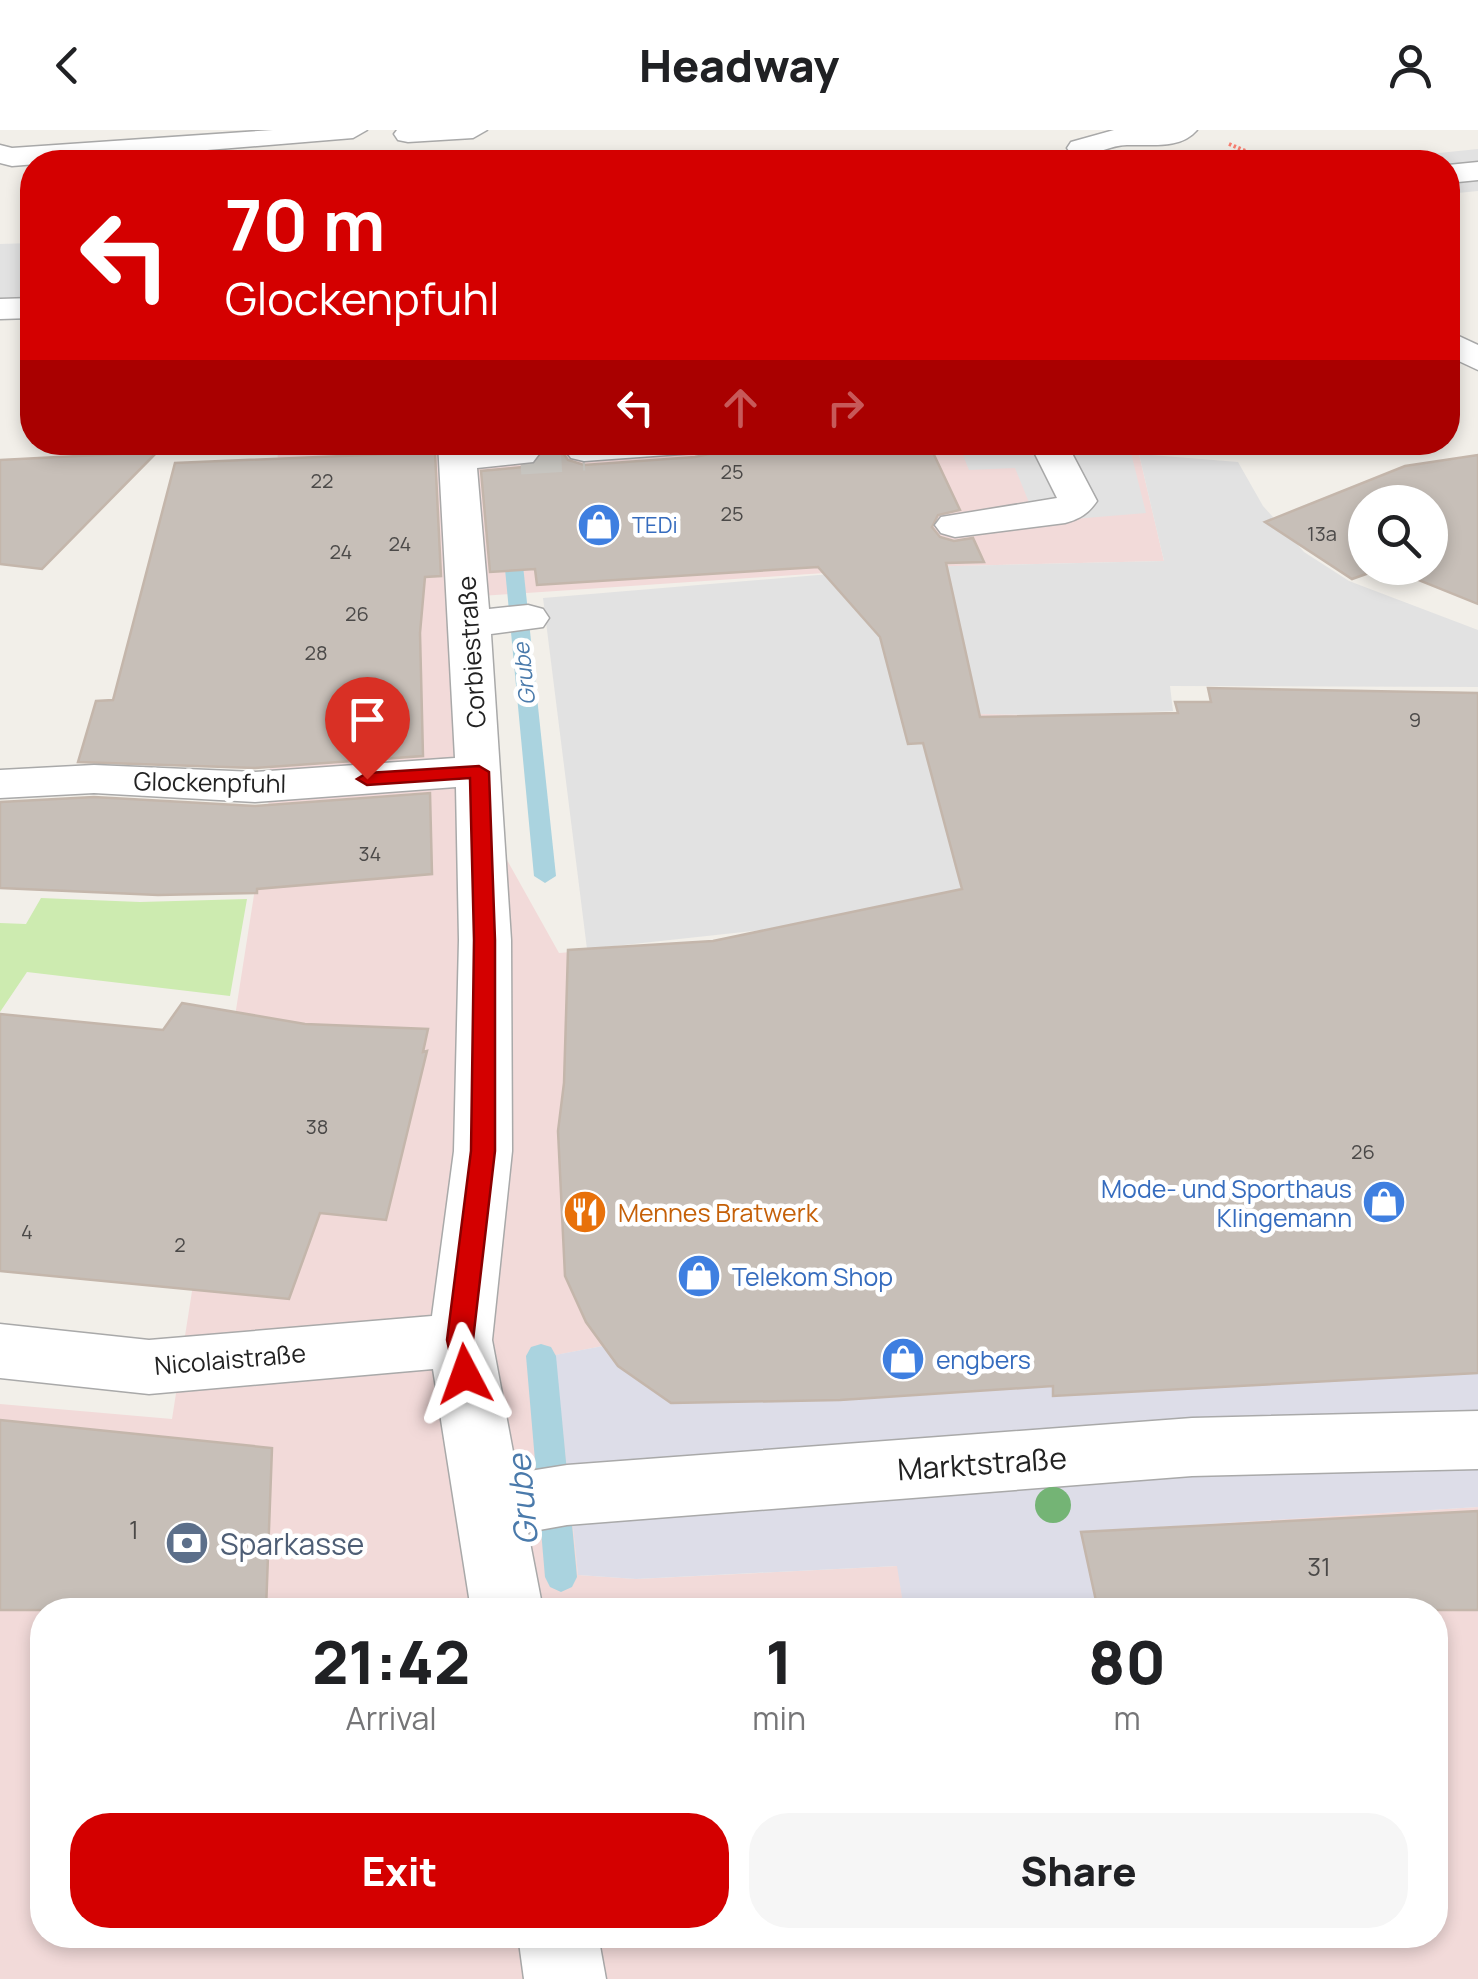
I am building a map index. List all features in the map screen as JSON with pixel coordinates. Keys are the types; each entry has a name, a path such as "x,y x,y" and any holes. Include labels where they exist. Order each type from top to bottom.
{"street":[{"path":"118,150 354,130"},
{"path":"410,142 440,132 474,130"},
{"path":"1081,148 1124,136 1153,139 1183,130"},
{"path":"1053,136 1085,150"},
{"name":"Corbiestraße","path":"458,455 504,620 479,772 485,940 483,1151 460,1340 531,1500 511,1598"},
{"path":"955,524 1066,510 1078,501 1054,455"},
{"name":"Glockenpfuhl","path":"0,784 94,779 255,787 479,772"},
{"name":"Nicolaistraße","path":"0,1351 149,1367 460,1340"},
{"name":"Marktstraße","path":"531,1500 1192,1447 1478,1440"},
{"path":"560,1948 564,1979"}],"shaded area":[{"path":"1478,149 1478,191 1460,193 1460,151"},
{"path":"20,243 20,301 0,302 0,244"},
{"path":"278,455 1139,455 1164,561 913,567 451,598 459,774 559,953 765,937 962,889 923,743 908,744 893,688 979,714 1063,715 1106,833 1220,745 1208,688 1478,693 1478,1373 1053,1396 1053,1387 840,1400 671,1403 618,1366 603,1346 556,1355 578,1575 636,1579 898,1566 902,1598 30,1598 30,1948 1448,1948 1448,1598 1095,1598 1081,1532 1478,1507 1478,1979 0,1979 0,1404 172,1419 269,799"},
{"path":"963,455 1132,455 1146,513 1037,522 1015,468 969,470"},
{"path":"1139,455 1238,462 1263,506 1304,552 1348,580 1348,585 1360,585 1478,630 1478,687 1170,686 1173,711 1063,715 979,714 894,687 908,743 923,743 962,889 762,930 587,949 543,598 913,567 1164,561"},
{"path":"603,1346 618,1366 672,1403 840,1400 1053,1386 1054,1396 1478,1373 1478,1507 1082,1532 1095,1598 902,1598 897,1566 636,1579 578,1575 555,1355"}],"green space":[{"path":"41,898 140,902 247,899 230,996 27,972 0,1012 0,923 26,924"}],"building":[{"path":"154,455 42,569 0,564 0,460"},
{"path":"435,455 441,576 425,577 420,633 423,756 255,768 78,762 96,701 113,700 175,463"},
{"path":"542,455 564,455 584,465 704,455 934,455 960,510 938,515 932,527 940,537 954,541 973,538 984,562 946,563 980,717 1178,713 1175,702 1211,702 1208,688 1478,693 1478,1373 1053,1396 1053,1386 840,1400 671,1403 618,1366 586,1322 565,1276 558,1131 564,1083 568,950 713,941 962,889 923,743 908,744 880,637 818,567 537,585 535,569 490,572 481,471 533,466"},
{"path":"1478,455 1478,604 1431,585 1448,585 1448,485 1358,485 1405,466"},
{"path":"1348,489 1348,576 1265,522"},
{"path":"430,793 432,874 257,889 257,893 158,895 0,888 0,802 94,797 255,806"},
{"path":"182,1003 305,1024 428,1029 423,1052 427,1051 386,1220 320,1213 289,1299 0,1271 0,1014 163,1030"},
{"path":"0,1420 272,1448 266,1598 30,1598 30,1610 0,1610"},
{"path":"1478,1511 1478,1610 1448,1610 1448,1598 1095,1598 1081,1532"}],"waterway":[{"name":"Grube","path":"511,537 545,876"},
{"name":"Grube","path":"541,1356 561,1577"}],"place":[{"name":"TEDi","path":"599,525"},
{"name":"Mode- und Sporthaus Klingemann","path":"1384,1202"},
{"name":"Mennes Bratwerk","path":"585,1212"},
{"name":"Telekom Shop","path":"699,1276"},
{"name":"engbers","path":"903,1359"},
{"name":"Sparkasse","path":"187,1543"}],"route":[{"path":"367,779 479,772 485,940 483,1151 460,1340 465,1374"}]}
